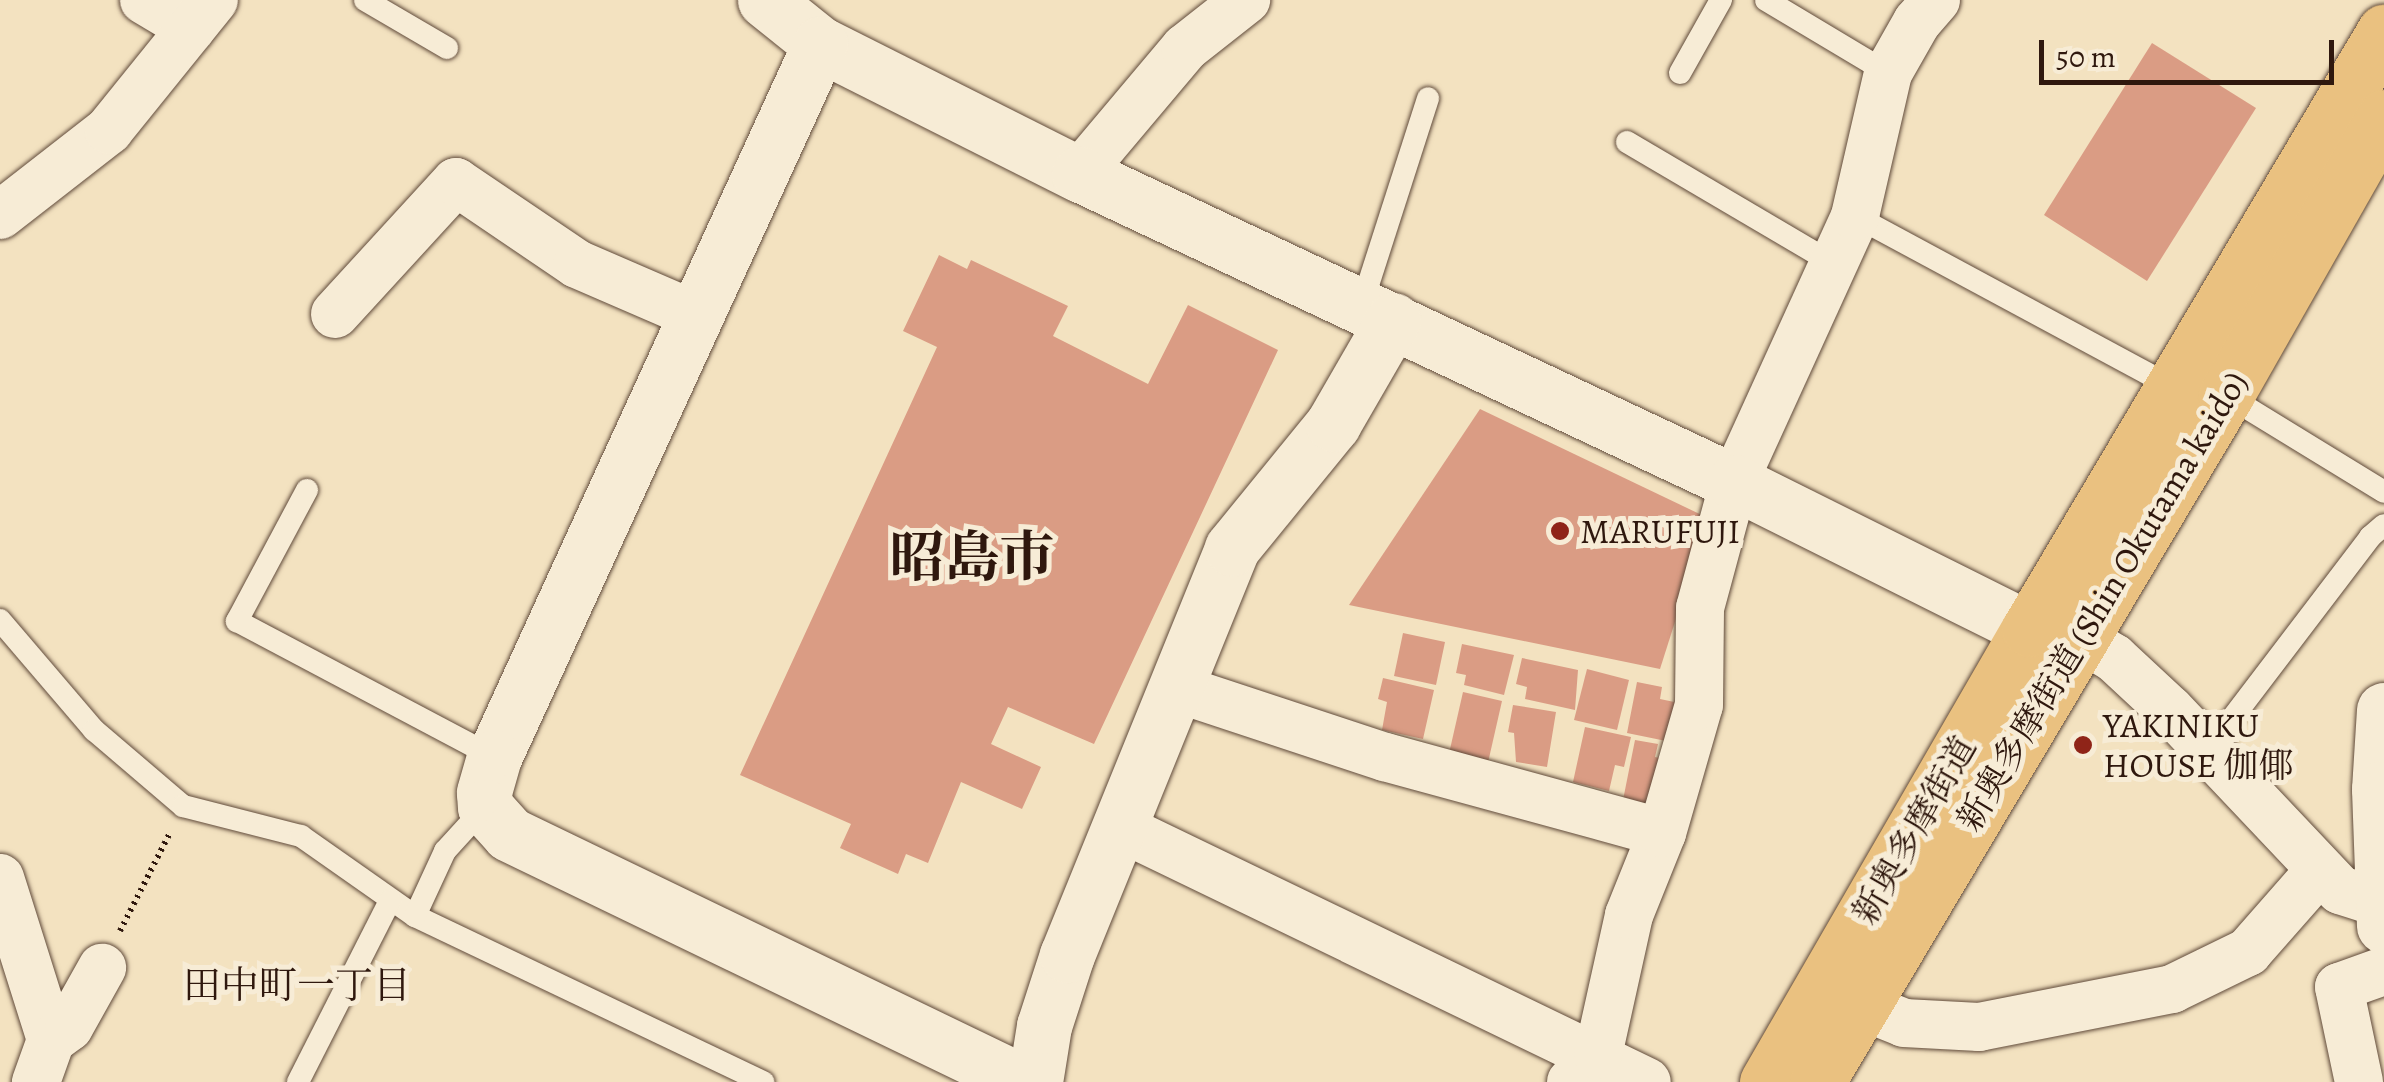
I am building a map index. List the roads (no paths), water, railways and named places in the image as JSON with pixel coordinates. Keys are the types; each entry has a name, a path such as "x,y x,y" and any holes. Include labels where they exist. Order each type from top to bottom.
{"main road":[{"name":"新奥多摩街道 (Shin Okutama kaido)","path":"1816,1082 1862,1006 2054,633 2173,387 2384,32"},
{"name":"新奥多摩街道 (Shin Okutama kaido)","path":"2054,633 2226,395 2384,118"},
{"name":"新奥多摩街道","path":"1767,1082 2054,633"}],"street":[{"path":"0,215 109,130 202,14 144,0"},
{"path":"765,0 820,44 1079,174 2114,658 2208,750 2340,890 2382,914"},
{"path":"1585,1069 1629,915 1662,833 1699,705 1700,608 1734,482 1855,216 1888,73 1917,22 1936,0"},
{"path":"1079,174 1185,48 1233,4"},
{"path":"820,44 490,782 509,834 1023,1082"},
{"path":"335,314 456,182 577,264 697,316"},
{"path":"1035,1082 1044,1026 1068,954 1232,548 1333,424 1378,312"},
{"path":"1176,688 1385,757 1662,833"},
{"path":"2382,914 2379,790 2384,710"},
{"path":"1120,827 1585,1069 1647,1082"},
{"path":"1862,1006 1904,1022 1979,1027 2172,989 2248,952 2320,870"},
{"path":"0,878 43,1061"},
{"path":"43,1061 69,1027 102,968"},
{"path":"2359,1082 2339,987 2384,972"}],"lane":[{"path":"365,0 447,48"},
{"path":"1680,74 1720,0"},
{"path":"1766,0 1888,73"},
{"path":"1378,312 1428,98"},
{"path":"1627,142 1831,262"},
{"path":"1855,216 2173,387"},
{"path":"2226,395 2384,492"},
{"path":"307,490 237,620 490,782 444,851 415,916"},
{"path":"2208,750 2370,537 2384,525"},
{"path":"0,620 94,730 183,806 301,836 415,916 764,1082"},
{"path":"298,1082 390,902"}],"place":[{"name":"MARUFUJI","path":"1560,531"},
{"name":"YAKINIKU HOUSE 伽倻","path":"2083,745"}],"district":[{"name":"昭島市","path":"972,558"},
{"name":"田中町一丁目","path":"297,986"}]}
